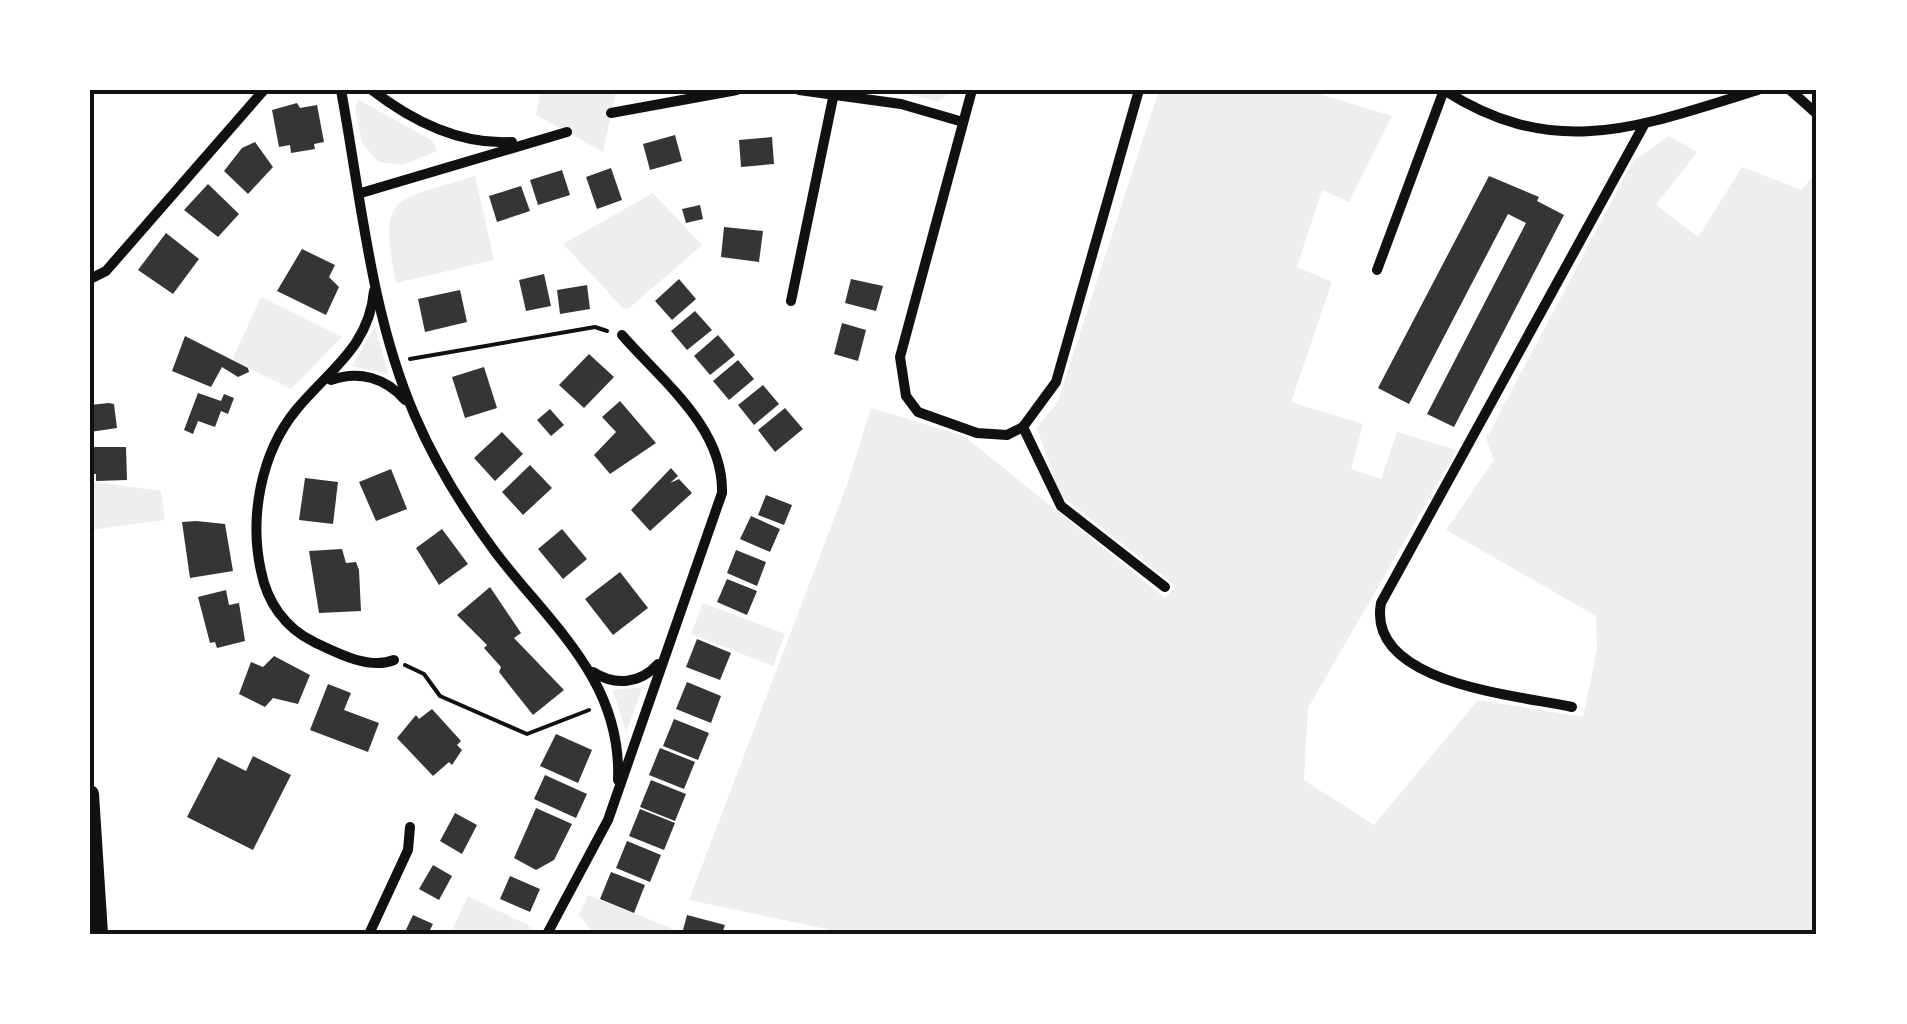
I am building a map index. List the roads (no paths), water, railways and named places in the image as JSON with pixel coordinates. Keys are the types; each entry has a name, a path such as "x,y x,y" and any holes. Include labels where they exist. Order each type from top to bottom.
{"main road":[{"path":"90,794 99,934"}],"street":[{"path":"90,279 106,271 264,90"},
{"path":"341,90 395,362 414,414 458,500 588,668 608,702 618,738 618,780"},
{"path":"372,90 440,130 473,139 528,141"},
{"path":"611,113 736,90"},
{"path":"798,90 901,104 964,122"},
{"path":"972,90 900,357 900,376 906,396 918,412 977,433 1007,435 1023,428 1056,382 1139,90"},
{"path":"1377,270 1444,90 1497,120 1538,131 1586,132 1645,123 1758,90"},
{"path":"1790,90 1817,114"},
{"path":"791,300 834,93"},
{"path":"1572,706 1460,684 1423,670 1386,641 1377,622 1380,603 1645,123"},
{"path":"361,193 566,132"},
{"path":"374,268 373,301 364,329 348,358 282,431 266,469 256,533 263,580 279,614 306,638 362,661 394,660"},
{"path":"548,934 608,820 618,780 718,514 723,471 706,430 622,335"},
{"path":"318,388 344,376 367,376 392,387 414,414"},
{"path":"1023,428 1061,506 1165,586"},
{"path":"588,668 601,677 629,682 643,678 664,656"},
{"path":"369,934 408,850 410,827"}]}
